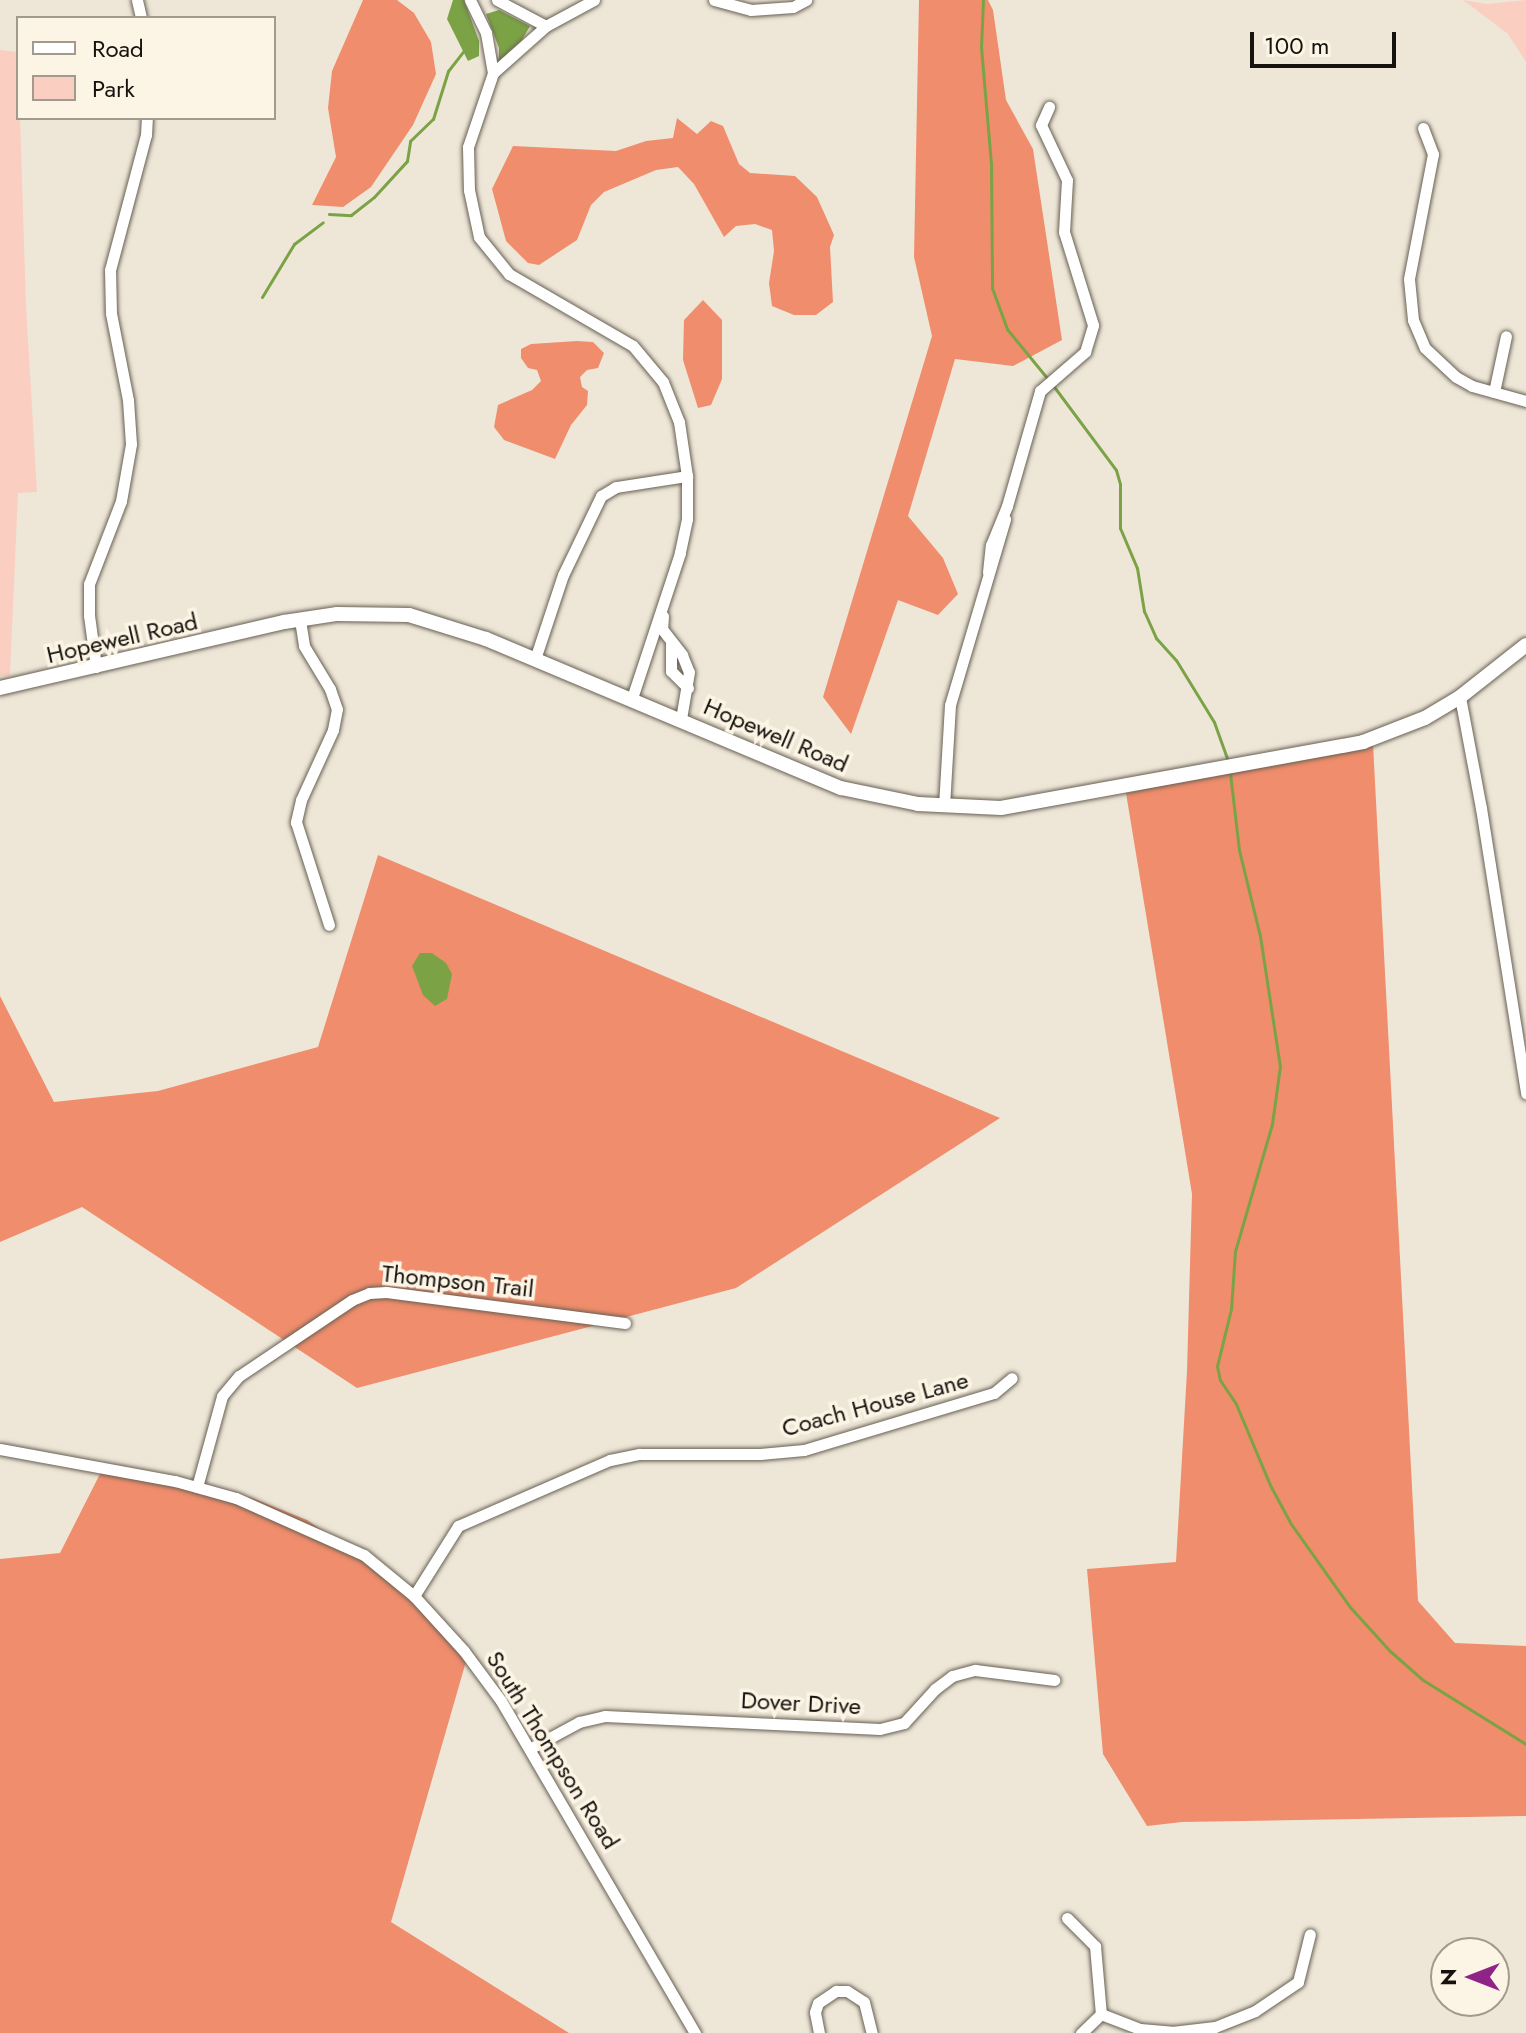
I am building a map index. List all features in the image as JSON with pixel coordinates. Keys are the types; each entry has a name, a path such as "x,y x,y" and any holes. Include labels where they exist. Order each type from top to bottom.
{"street":[{"path":"470,0 486,33 493,73 468,147 469,190 479,237 509,274 633,346 663,382 679,422 687,476 687,519 663,607 632,698"},
{"path":"497,0 546,26"},
{"path":"493,73 546,26 594,0"},
{"path":"714,0 751,10 793,7 806,0"},
{"path":"944,806 950,705 988,572 991,545 1007,506 1040,391 1085,352 1093,325 1064,232 1067,180 1041,125 1049,107"},
{"path":"96,667 89,615 89,584 121,501 131,444 128,400 111,313 110,270 146,135 147,120"},
{"path":"1423,128 1433,154 1409,279 1413,320 1425,348 1456,377 1526,401"},
{"path":"1494,392 1506,336"},
{"path":"535,659 563,575 601,496 616,487 687,476"},
{"path":"663,607 662,629 682,655 689,672 681,719"},
{"name":"Hopewell Road","path":"0,688 300,620 337,614 409,615 445,623 535,659 841,788 882,798 944,806 1015,808 1339,747 1387,734 1460,697 1526,645"},
{"path":"300,620 304,646 335,698 337,709 333,730 301,800 296,822 329,925"},
{"path":"1460,697 1481,808 1526,1093"},
{"name":"Thompson Trail","path":"197,1487 222,1396 239,1376 352,1300 369,1293 386,1292 625,1323"},
{"name":"Coach House Lane","path":"414,1596 458,1526 610,1460 639,1454 774,1454 804,1450 994,1393 1012,1378"},
{"name":"South Thompson Road","path":"0,1449 197,1487 277,1514 364,1555 414,1596 464,1651 531,1748 695,2033"},
{"name":"Dover Drive","path":"531,1748 579,1722 605,1716 880,1729 904,1723 935,1689 952,1676 975,1670 1054,1680"},
{"path":"1067,1918 1095,1946 1101,2014"},
{"path":"1101,2014 1140,2029 1172,2032 1215,2027 1255,2011 1298,1982 1310,1934"},
{"path":"819,2033 815,2012 818,2003 836,1991 857,1995 864,2002 872,2033"},
{"path":"1081,2033 1101,2014"}],"green space":[{"path":"1463,0 1487,4 1526,0 1526,62 1508,34"},
{"path":"0,50 16,52 16,120 20,120 26,305 37,492 18,493 10,675 0,676"}],"shaded area":[{"path":"363,0 397,0 414,13 431,42 436,74 413,125 371,187 343,207 312,205 336,157 328,108 332,71"},
{"path":"453,0 464,0 479,41 479,56 468,61 447,19"},
{"path":"919,0 988,0 993,10 1006,100 1033,149 1062,340 1013,366 955,359 908,516 943,558 958,594 938,615 898,600 851,734 823,697 932,336 914,257"},
{"path":"499,10 530,26 522,40 499,61 499,48 486,14"},
{"path":"677,118 697,134 711,121 723,126 739,164 750,173 795,176 817,197 834,235 830,247 833,302 816,315 794,315 772,306 769,283 774,251 772,230 755,224 736,226 724,237 694,184 678,167 656,170 604,192 591,205 577,240 539,265 528,263 506,241 492,189 513,146 616,151 646,141 673,138"},
{"path":"703,300 722,320 722,379 711,405 698,408 683,360 684,320"},
{"path":"593,342 604,353 598,368 587,370 580,377 582,387 588,391 587,405 571,425 555,459 504,440 494,427 498,405 532,390 541,381 537,370 528,368 521,358 521,349 531,344"},
{"path":"1373,744 1418,1601 1455,1643 1526,1646 1526,1816 1182,1822 1147,1826 1103,1754 1087,1569 1176,1562 1187,1371 1192,1194 1126,793"},
{"path":"378,855 1000,1118 736,1288 357,1388 82,1207 0,1242 0,996 54,1102 158,1091 318,1047"},
{"path":"420,953 432,953 446,963 452,974 447,999 435,1006 423,995 412,966"},
{"path":"104,1466 252,1498 307,1520 395,1580 467,1658 391,1922 569,2033 0,2033 0,1559 60,1553"}],"waterway":[{"path":"983,0 981,47 991,163 992,288 1007,329 1047,378"},
{"path":"329,214 351,215 374,197 407,161 410,141 433,119 448,71 465,49"},
{"path":"262,297 294,244 323,222"},
{"path":"1052,384 1116,470 1120,484 1120,528 1137,568 1144,611 1156,638 1176,660 1214,722 1228,761"},
{"path":"1230,773 1239,850 1260,936 1280,1066 1272,1124 1235,1251 1231,1309 1217,1366 1220,1380 1236,1404 1270,1485 1291,1524 1350,1607 1390,1651 1423,1680 1526,1744"}]}
